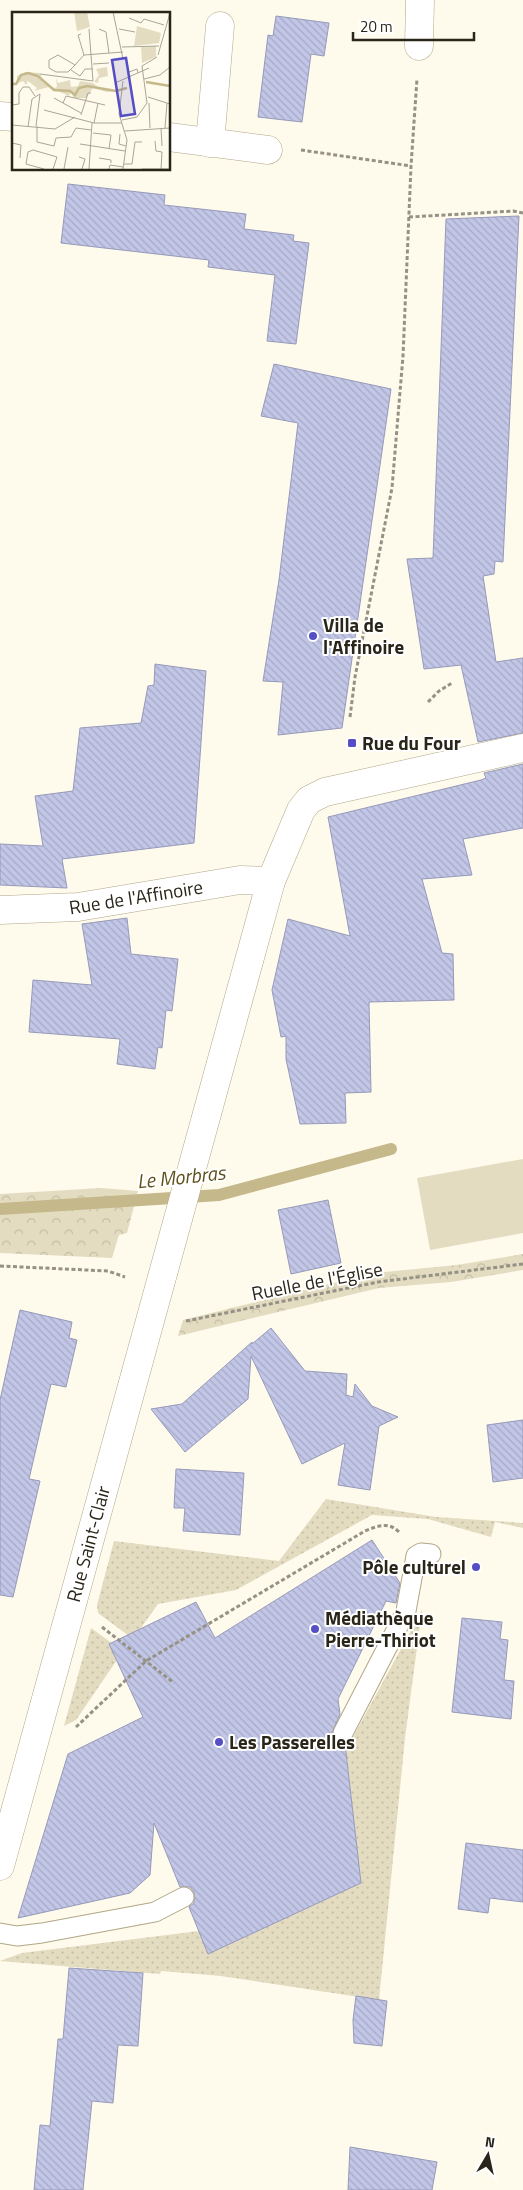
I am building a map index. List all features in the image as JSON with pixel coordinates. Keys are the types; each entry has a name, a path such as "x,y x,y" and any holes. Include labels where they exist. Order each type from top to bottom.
{"street":[{"path":"419,46 420,0"},
{"path":"210,142 220,26"},
{"path":"170,137 268,150"},
{"path":"271,881 301,810 309,800 326,792 523,748"},
{"name":"Rue de l'Affinoire","path":"0,910 78,907 240,880 271,881"},
{"name":"Rue Saint-Clair","path":"0,1866 158,1287 195,1164 271,881"}],"lane":[{"path":"343,1733 406,1611 416,1556 426,1554"},
{"path":"0,1933 17,1936 42,1933 155,1912 184,1897"}],"path":[{"path":"350,717 354,677 392,488 403,356 411,166 419,46"},
{"path":"268,150 289,148 411,166"},
{"path":"409,217 513,211 523,213"},
{"path":"428,702 452,682"},
{"name":"Ruelle de l'Église","path":"183,1321 378,1282 523,1264"},
{"path":"0,1266 108,1271 158,1287"},
{"path":"76,1728 146,1661 365,1530 384,1524 394,1527 426,1554"},
{"path":"97,1623 174,1683"}],"green space":[{"path":"523,1159 523,1233 430,1250 417,1178"},
{"path":"101,1188 138,1191 127,1233 119,1235 112,1258 0,1253 0,1194"},
{"path":"523,1254 523,1270 451,1282 379,1288 178,1336 183,1320 374,1273 457,1265"},
{"path":"326,1499 436,1517 523,1523 523,1528 495,1522 491,1537 428,1519 372,1515 236,1590 158,1604 133,1639 98,1613 97,1605 114,1541 279,1561"},
{"path":"422,1610 405,1738 379,2000 221,1976 161,1971 160,1974 0,1961 22,1953 199,1931 209,1953 361,1883 346,1750"},
{"path":"91,1628 123,1651 76,1720 64,1726"}],"building":[{"path":"276,16 329,23 324,56 311,54 302,122 258,117 268,35 273,36"},
{"path":"68,184 165,195 164,205 246,214 244,229 294,235 293,241 309,243 296,344 267,341 275,275 208,267 209,260 61,243"},
{"path":"519,216 503,562 495,561 494,574 483,576 496,662 523,658 523,733 478,742 461,665 424,669 407,559 433,558 446,219"},
{"path":"274,364 391,389 342,728 278,735 283,682 263,681 279,580 298,423 261,416"},
{"path":"155,664 206,671 194,843 62,859 67,888 0,885 0,844 43,846 35,796 73,791 80,728 141,723 148,686 154,685"},
{"path":"523,764 523,828 463,839 472,875 422,879 442,953 453,954 454,1000 369,1002 371,1092 345,1093 346,1123 300,1124 286,1059 286,1036 281,1037 272,990 288,919 350,936 328,817 481,780 486,778 484,773"},
{"path":"127,918 131,954 178,959 172,1011 166,1010 162,1048 158,1047 155,1069 117,1064 120,1039 29,1032 33,980 92,985 82,924"},
{"path":"328,1200 341,1263 291,1274 278,1210"},
{"path":"20,1310 72,1322 69,1338 77,1340 66,1387 51,1384 29,1479 40,1481 13,1597 0,1595 0,1400"},
{"path":"271,1328 305,1371 347,1374 346,1395 353,1397 355,1384 372,1406 398,1417 379,1426 370,1490 338,1485 345,1443 302,1464 251,1356 248,1399 185,1452 151,1409 182,1404 252,1342 252,1344"},
{"path":"523,1420 523,1478 493,1482 487,1425"},
{"path":"176,1469 244,1473 240,1535 183,1531 185,1508 174,1508"},
{"name":"Les Passerelles","path":"372,1540 400,1583 396,1603 386,1601 338,1699 340,1714 332,1733 337,1743 345,1744 361,1883 208,1954 189,1907 194,1903 194,1892 190,1887 180,1887 154,1823 150,1875 130,1893 18,1918 68,1754 143,1717 109,1644 196,1602 215,1638"},
{"path":"462,1618 502,1622 500,1639 508,1640 504,1680 514,1681 511,1719 452,1712"},
{"path":"466,1843 523,1850 523,1902 490,1898 488,1913 458,1909"},
{"path":"69,1968 143,1973 138,2046 118,2045 113,2103 92,2101 83,2190 34,2190 40,2125 50,2126 58,2039 63,2039"},
{"path":"356,1996 387,2001 382,2046 354,2043 353,2020"},
{"path":"350,2147 437,2162 432,2190 348,2190"}],"waterway":[{"name":"Le Morbras","path":"0,1209 219,1195 391,1149"}],"place":[{"name":"Villa de l'Affinoire","path":"313,636"},
{"name":"Rue du Four","path":"352,743"},
{"name":"Pôle culturel","path":"476,1567"},
{"name":"Médiathèque Pierre-Thiriot","path":"315,1629"},
{"name":"Les Passerelles","path":"219,1742"}]}
